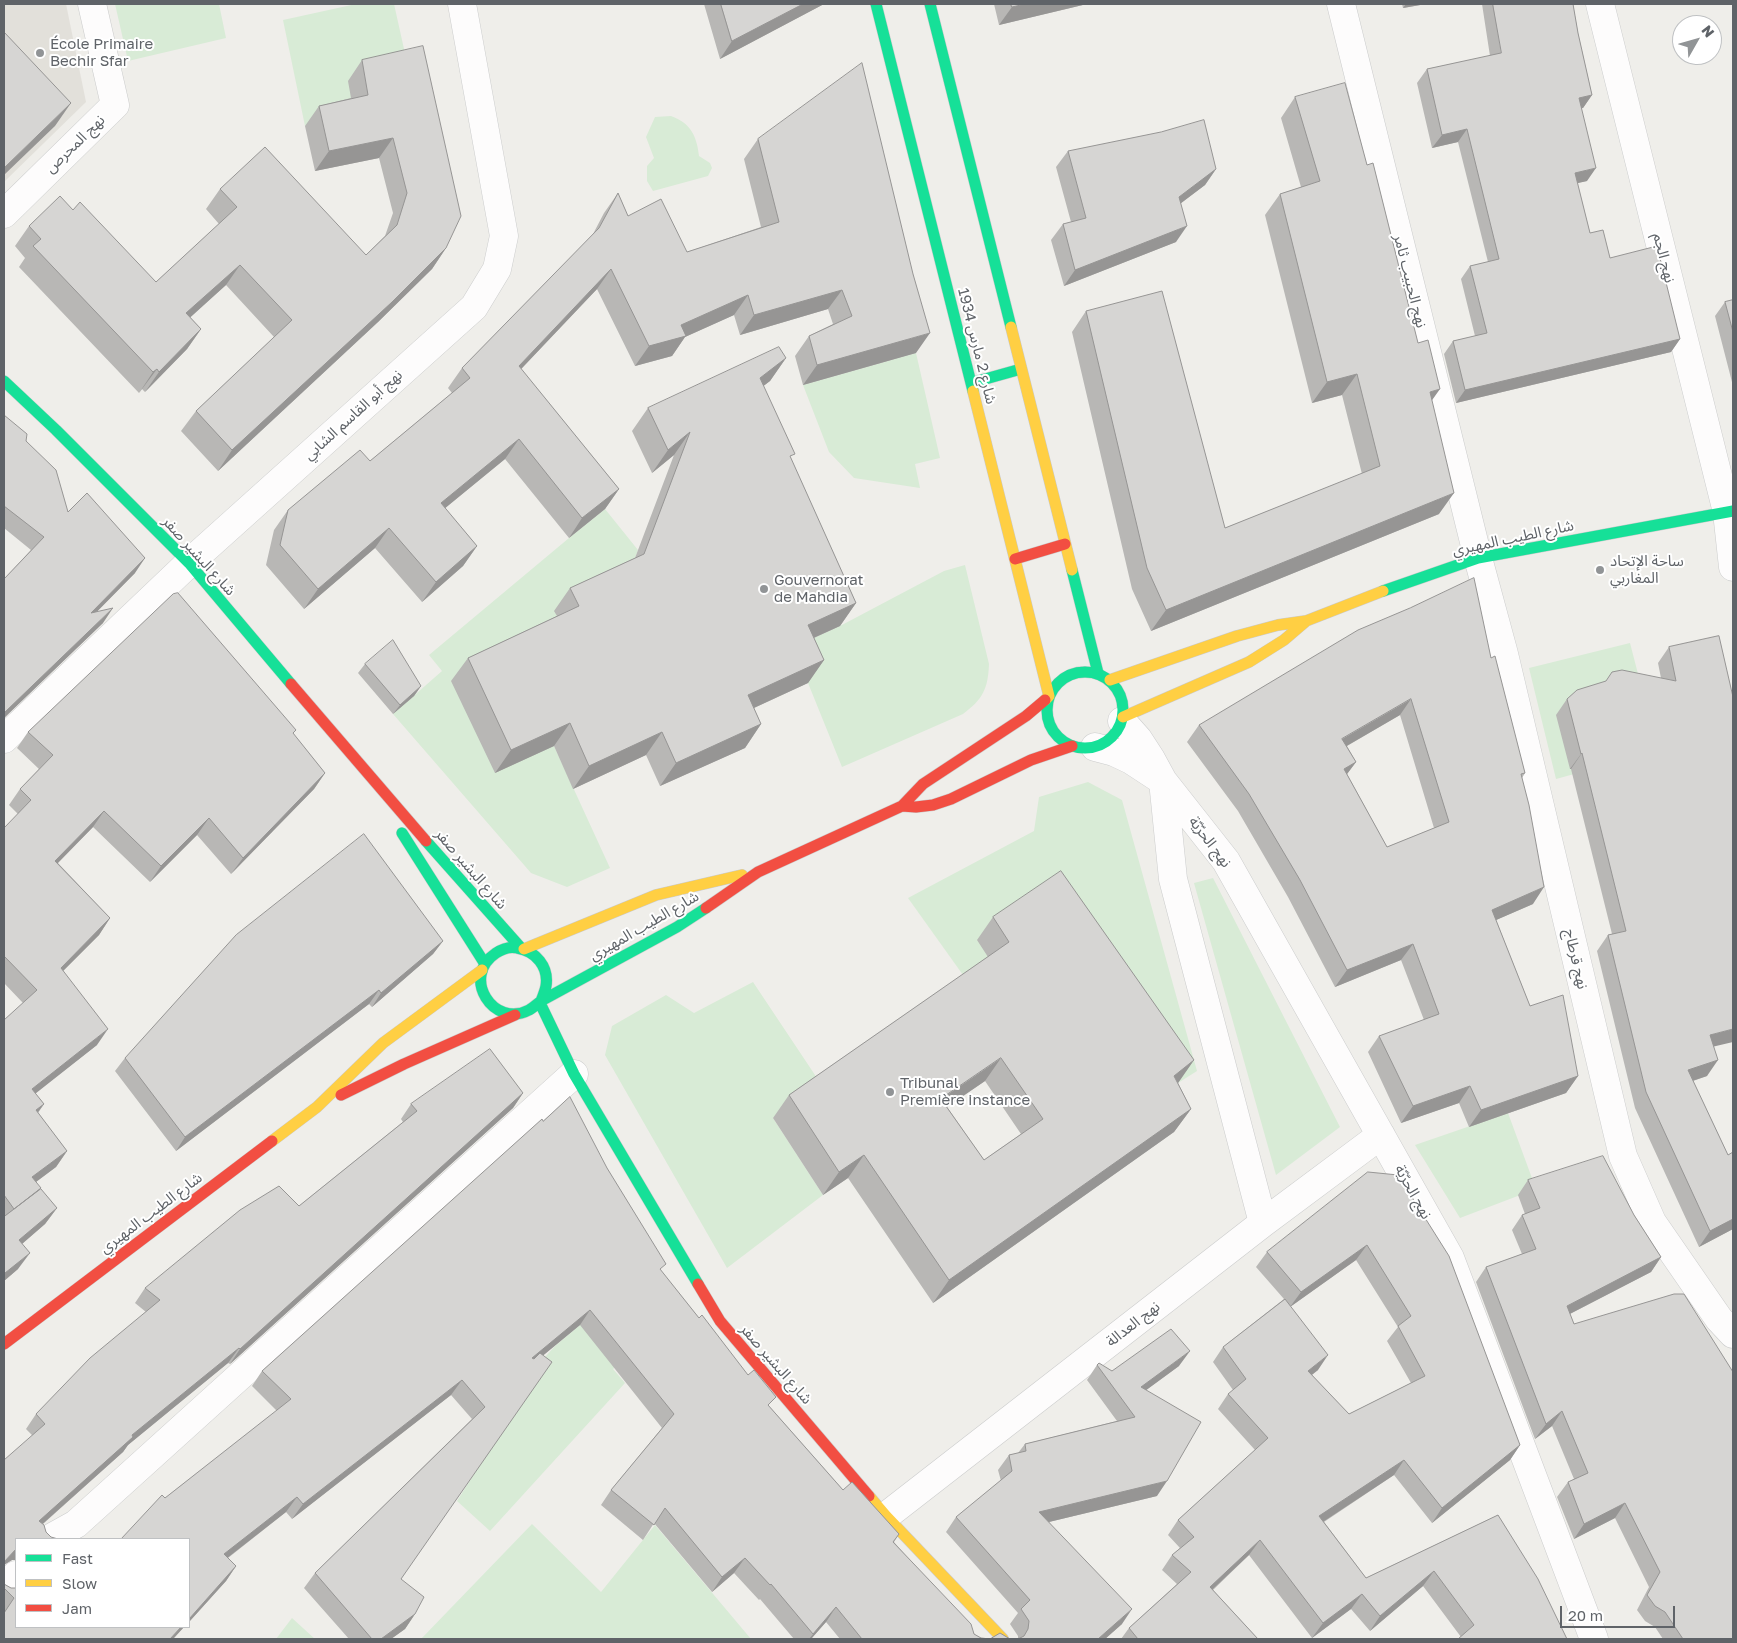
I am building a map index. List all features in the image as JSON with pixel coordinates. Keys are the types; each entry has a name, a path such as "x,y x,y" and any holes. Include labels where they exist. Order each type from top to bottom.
{"street":[{"name":"نهج المحرص","path":"4,214 115,105 92,4"},
{"name":"نهج أبو القاسم الشابي","path":"4,739 189,563 474,307 497,269 504,236 462,4"},
{"name":"شارع 2 مارس 1934","path":"876,4 1049,696"},
{"path":"930,4 1098,673"},
{"name":"نهج الحبيب ثامر","path":"1340,4 1478,558"},
{"name":"نهج الجم","path":"1600,4 1730,511 1733,566"},
{"path":"971,383 1021,368"},
{"name":"شارع البشير صفر","path":"4,381 56,430 189,563 359,764 522,948"},
{"name":"شارع الطيب المهيري","path":"1110,680 1237,636 1306,621 1404,582 1478,558 1730,511"},
{"path":"1015,559 1065,544"},
{"name":"نهج قرطاج","path":"1478,558 1504,654 1623,1156 1652,1222 1719,1320 1733,1334"},
{"name":"شارع الطيب المهيري","path":"1123,718 1249,662 1284,640 1306,621"},
{"path":"1163,780 1114,752 1062,740 1048,720 1049,696 1055,686 1064,678 1074,673 1086,671 1098,673 1110,680 1117,688 1121,697 1123,718 1138,738 1163,780 1173,879 1263,1223"},
{"name":"شارع الطيب المهيري","path":"540,1002 677,927 758,872 902,806 922,784 1026,716 1049,696"},
{"path":"1084,746 1107,742 1116,732 1123,718"},
{"name":"شارع الطيب المهيري","path":"902,806 933,805 951,799 1031,760 1084,746"},
{"name":"شارع البشير صفر","path":"359,764 483,967"},
{"name":"نهج الحرّيّة","path":"1163,780 1226,861 1450,1258 1594,1639"},
{"name":"شارع الطيب المهيري","path":"522,948 656,896 758,872"},
{"path":"522,948 540,958 547,975 548,984 540,1002 519,1017 504,1014 487,1002 482,992 480,981 483,967 491,956 500,950 522,948"},
{"name":"شارع الطيب المهيري","path":"4,1344 317,1107 383,1043 483,967"},
{"name":"شارع البشير صفر","path":"540,1002 574,1074 720,1321 990,1635"},
{"name":"شارع الطيب المهيري","path":"317,1107 404,1064 519,1017"},
{"name":"شارع البشير صفر","path":"549,1048 574,1074"},
{"path":"51,1538 76,1524 574,1074"},
{"name":"نهج العدالة","path":"886,1516 1263,1223 1380,1135"},
{"path":"4,1588 15,1576"}],"shaded area":[{"name":"École Primaire Bechir Sfar","path":"4,4 66,4 86,102 4,182"}],"green space":[{"path":"115,4 219,4 226,38 128,61"},
{"path":"356,4 394,4 408,67 354,115 305,126 283,20"},
{"path":"671,116 684,123 692,132 697,143 699,156 710,163 712,168 708,176 653,191 647,181 647,166 654,158 646,137 655,117"},
{"path":"916,353 940,458 915,464 920,488 854,478 829,452 803,385"},
{"path":"605,509 638,550 628,577 563,629 554,746 610,868 567,887 531,873 393,714 442,671 429,655"},
{"path":"965,565 989,664 986,687 980,698 963,714 842,767 808,683 791,648 840,626 944,571"},
{"path":"1630,643 1658,751 1556,779 1529,668"},
{"path":"1088,782 1122,800 1197,1071 1178,1083 993,965 968,982 908,898 1034,831 1039,797"},
{"path":"1213,878 1340,1127 1276,1175 1194,883"},
{"path":"753,982 821,1084 773,1118 823,1195 727,1268 605,1055 612,1026 666,995 694,1013"},
{"path":"1508,1113 1536,1189 1460,1218 1415,1145"},
{"path":"586,1320 620,1363 613,1369 625,1383 490,1531 457,1501 474,1474 527,1377 555,1346"},
{"path":"532,1524 601,1592 655,1525 751,1639 421,1639"},
{"path":"292,1618 315,1639 276,1639"}],"building":[{"path":"721,4 803,4 732,41"},
{"path":"1011,4 1025,4 1012,7"},
{"path":"1493,4 1573,4 1592,95 1579,98 1596,168 1575,173 1590,233 1603,230 1610,258 1657,246 1680,339 1465,390 1453,341 1487,333 1470,266 1499,259 1467,129 1442,135 1427,69 1501,53"},
{"path":"4,32 71,103 4,168"},
{"path":"423,46 461,216 446,248 392,302 232,450 196,411 292,320 240,265 186,313 201,329 159,372 157,369 153,372 33,246 41,239 29,226 60,196 73,210 80,202 156,282 237,207 220,189 265,147 366,255 397,225 407,193 393,138 329,151 319,106 368,95 362,60"},
{"path":"862,63 913,274 930,333 817,365 809,336 852,316 842,290 754,315 748,295 681,325 686,336 649,346 611,269 519,366 619,489 582,518 519,439 441,503 477,546 436,582 389,528 318,589 280,545 288,510 360,450 370,461 470,378 462,368 599,228 618,193 628,216 661,199 687,252 779,222 758,139"},
{"path":"1345,83 1367,165 1373,163 1418,343 1428,340 1440,389 1430,392 1454,493 1166,610 1147,568 1086,311 1162,291 1225,528 1380,466 1357,374 1327,382 1280,194 1320,181 1295,97"},
{"path":"1204,120 1216,169 1179,197 1187,226 1075,270 1063,224 1086,218 1068,151 1161,132"},
{"path":"1733,300 1733,332 1725,302"},
{"name":"Gouvernorat de Mahdia","path":"779,347 786,358 760,378 795,454 790,456 856,603 808,625 824,660 748,695 761,724 676,763 662,732 589,766 570,723 511,750 468,658 579,606 570,588 644,554 690,432 668,450 648,408"},
{"path":"4,415 27,434 26,441 56,470 68,512 87,493 145,558 91,613 113,608 5,712 4,579 44,537 4,506"},
{"path":"1474,578 1491,658 1495,656 1525,773 1521,774 1529,805 1544,887 1492,910 1530,1006 1563,995 1578,1076 1481,1110 1470,1086 1413,1106 1379,1036 1439,1014 1413,944 1347,970 1300,880 1249,794 1199,725 1358,630","holes":["1411,699 1449,822 1387,847 1344,769 1356,762 1342,739"]},
{"path":"178,593 296,730 293,733 325,773 243,858 209,818 161,866 104,811 55,861 110,918 61,968 108,1029 32,1089 44,1104 36,1110 67,1151 32,1177 41,1188 14,1209 4,1195 4,1020 37,990 4,956 4,828 31,800 20,789 53,755 28,732 173,594"},
{"path":"1719,636 1733,697 1733,1029 1710,1035 1718,1060 1688,1070 1728,1155 1733,1152 1733,1219 1710,1231 1646,1092 1608,935 1626,931 1567,699 1577,690 1606,681 1612,672 1622,670 1676,681 1669,647"},
{"path":"393,640 421,686 400,705 365,664"},
{"path":"364,834 443,941 381,993 379,990 185,1137 125,1058 236,935"},
{"name":"Tribunal Première instance","path":"1061,871 1194,1060 1174,1076 1191,1109 949,1280 864,1155 839,1172 789,1095 1009,942 993,917","holes":["1001,1058 1043,1119 984,1160 941,1099"]},
{"path":"490,1049 523,1093 240,1349 132,1435 133,1437 39,1521 44,1525 46,1532 54,1538 15,1538 15,1550 4,1562 4,1460 45,1424 36,1414 90,1358 160,1300 145,1288 240,1210 279,1186 299,1206 417,1111 411,1104"},
{"path":"570,1097 607,1168 666,1264 660,1269 699,1318 702,1315 748,1375 754,1370 776,1397 768,1405 843,1490 852,1482 899,1534 893,1542 971,1624 974,1634 981,1638 990,1639 862,1639 836,1607 813,1634 771,1584 745,1558 722,1577 665,1508 654,1525 611,1490 674,1414 590,1310 532,1358 534,1359 540,1353 552,1362 401,1579 424,1597 415,1614 381,1639 372,1639 315,1573 485,1407 462,1380 303,1504 297,1497 224,1554 236,1566 190,1618 190,1538 122,1538 162,1495 165,1498 291,1399 262,1371 542,1119 543,1121"},
{"path":"1603,1156 1634,1215 1661,1257 1567,1306 1574,1324 1674,1294 1684,1294 1733,1372 1733,1639 1683,1639 1665,1612 1655,1606 1647,1595 1660,1572 1625,1503 1584,1524 1568,1482 1588,1473 1562,1411 1546,1424 1486,1267 1536,1249 1522,1215 1540,1208 1528,1180"},
{"path":"1368,1172 1398,1175 1449,1256 1520,1445 1442,1508 1404,1460 1319,1516 1366,1578 1498,1515 1538,1579 1567,1639 1458,1639 1474,1625 1434,1571 1380,1616 1362,1594 1323,1623 1260,1540 1210,1587 1258,1639 1138,1639 1129,1628 1191,1572 1172,1555 1194,1537 1178,1520 1268,1438 1228,1394 1246,1379 1223,1347 1285,1299 1328,1355 1308,1371 1349,1414 1425,1376 1398,1326 1411,1316 1367,1245 1301,1292 1267,1252"},
{"path":"41,1189 57,1208 19,1240 30,1253 5,1273 4,1217"},
{"path":"1171,1329 1190,1351 1141,1387 1201,1422 1167,1481 1039,1512 1132,1609 1098,1639 1018,1639 1024,1636 1028,1629 1029,1621 1021,1609 1030,1600 956,1517 1012,1471 1009,1455 1026,1451 1025,1444 1135,1417 1097,1365 1099,1363 1112,1371"},
{"path":"4,1584 15,1588 15,1628 180,1628 170,1639 4,1639 4,1613 14,1598 4,1588"},
{"path":"1000,1633 1010,1639 990,1639"}],"traffic: fast":[{"path":"876,4 973,391"},
{"path":"930,4 1011,327"},
{"path":"971,383 1021,369"},
{"path":"4,381 56,430 189,563 291,684"},
{"path":"1383,591 1478,558 1733,511"},
{"path":"1072,570 1098,673"},
{"path":"1085,672 1100,675 1112,683 1120,695 1123,710 1120,725 1112,737 1100,745 1085,748 1070,745 1058,737 1050,725 1047,710 1050,695 1058,683 1070,675 1085,672"},
{"path":"402,833 485,964"},
{"path":"426,841 521,948"},
{"path":"541,1001 546,986 546,979 543,966 535,956 514,947 506,948 496,953 486,963 481,975 481,987 486,998 494,1007 504,1012 516,1014 529,1010 541,1001 677,927 706,908"},
{"path":"540,1003 574,1074 698,1284"}],"traffic: slow":[{"path":"1011,327 1072,570"},
{"path":"973,391 1049,696 1045,700"},
{"path":"1110,680 1237,636 1278,625 1306,621 1383,591"},
{"path":"1123,717 1249,662 1284,640 1305,622"},
{"path":"524,949 656,895 742,875"},
{"path":"272,1141 317,1107 383,1043 482,970"},
{"path":"869,1496 1003,1639"}],"traffic: jam":[{"path":"1015,559 1065,544"},
{"path":"291,684 426,841"},
{"path":"706,908 758,872 902,806 923,784 1026,716 1045,700"},
{"path":"902,806 933,805 951,799 1031,760 1072,746"},
{"path":"341,1095 404,1064 515,1015"},
{"path":"4,1344 272,1141"},
{"path":"698,1284 720,1321 869,1496"}],"place":[{"name":"École Primaire Bechir Sfar","path":"40,53"},
{"name":"ساحة الإتحاد المغاربي","path":"1600,570"},
{"name":"Gouvernorat de Mahdia","path":"764,589"},
{"name":"Tribunal Première instance","path":"890,1092"}]}
